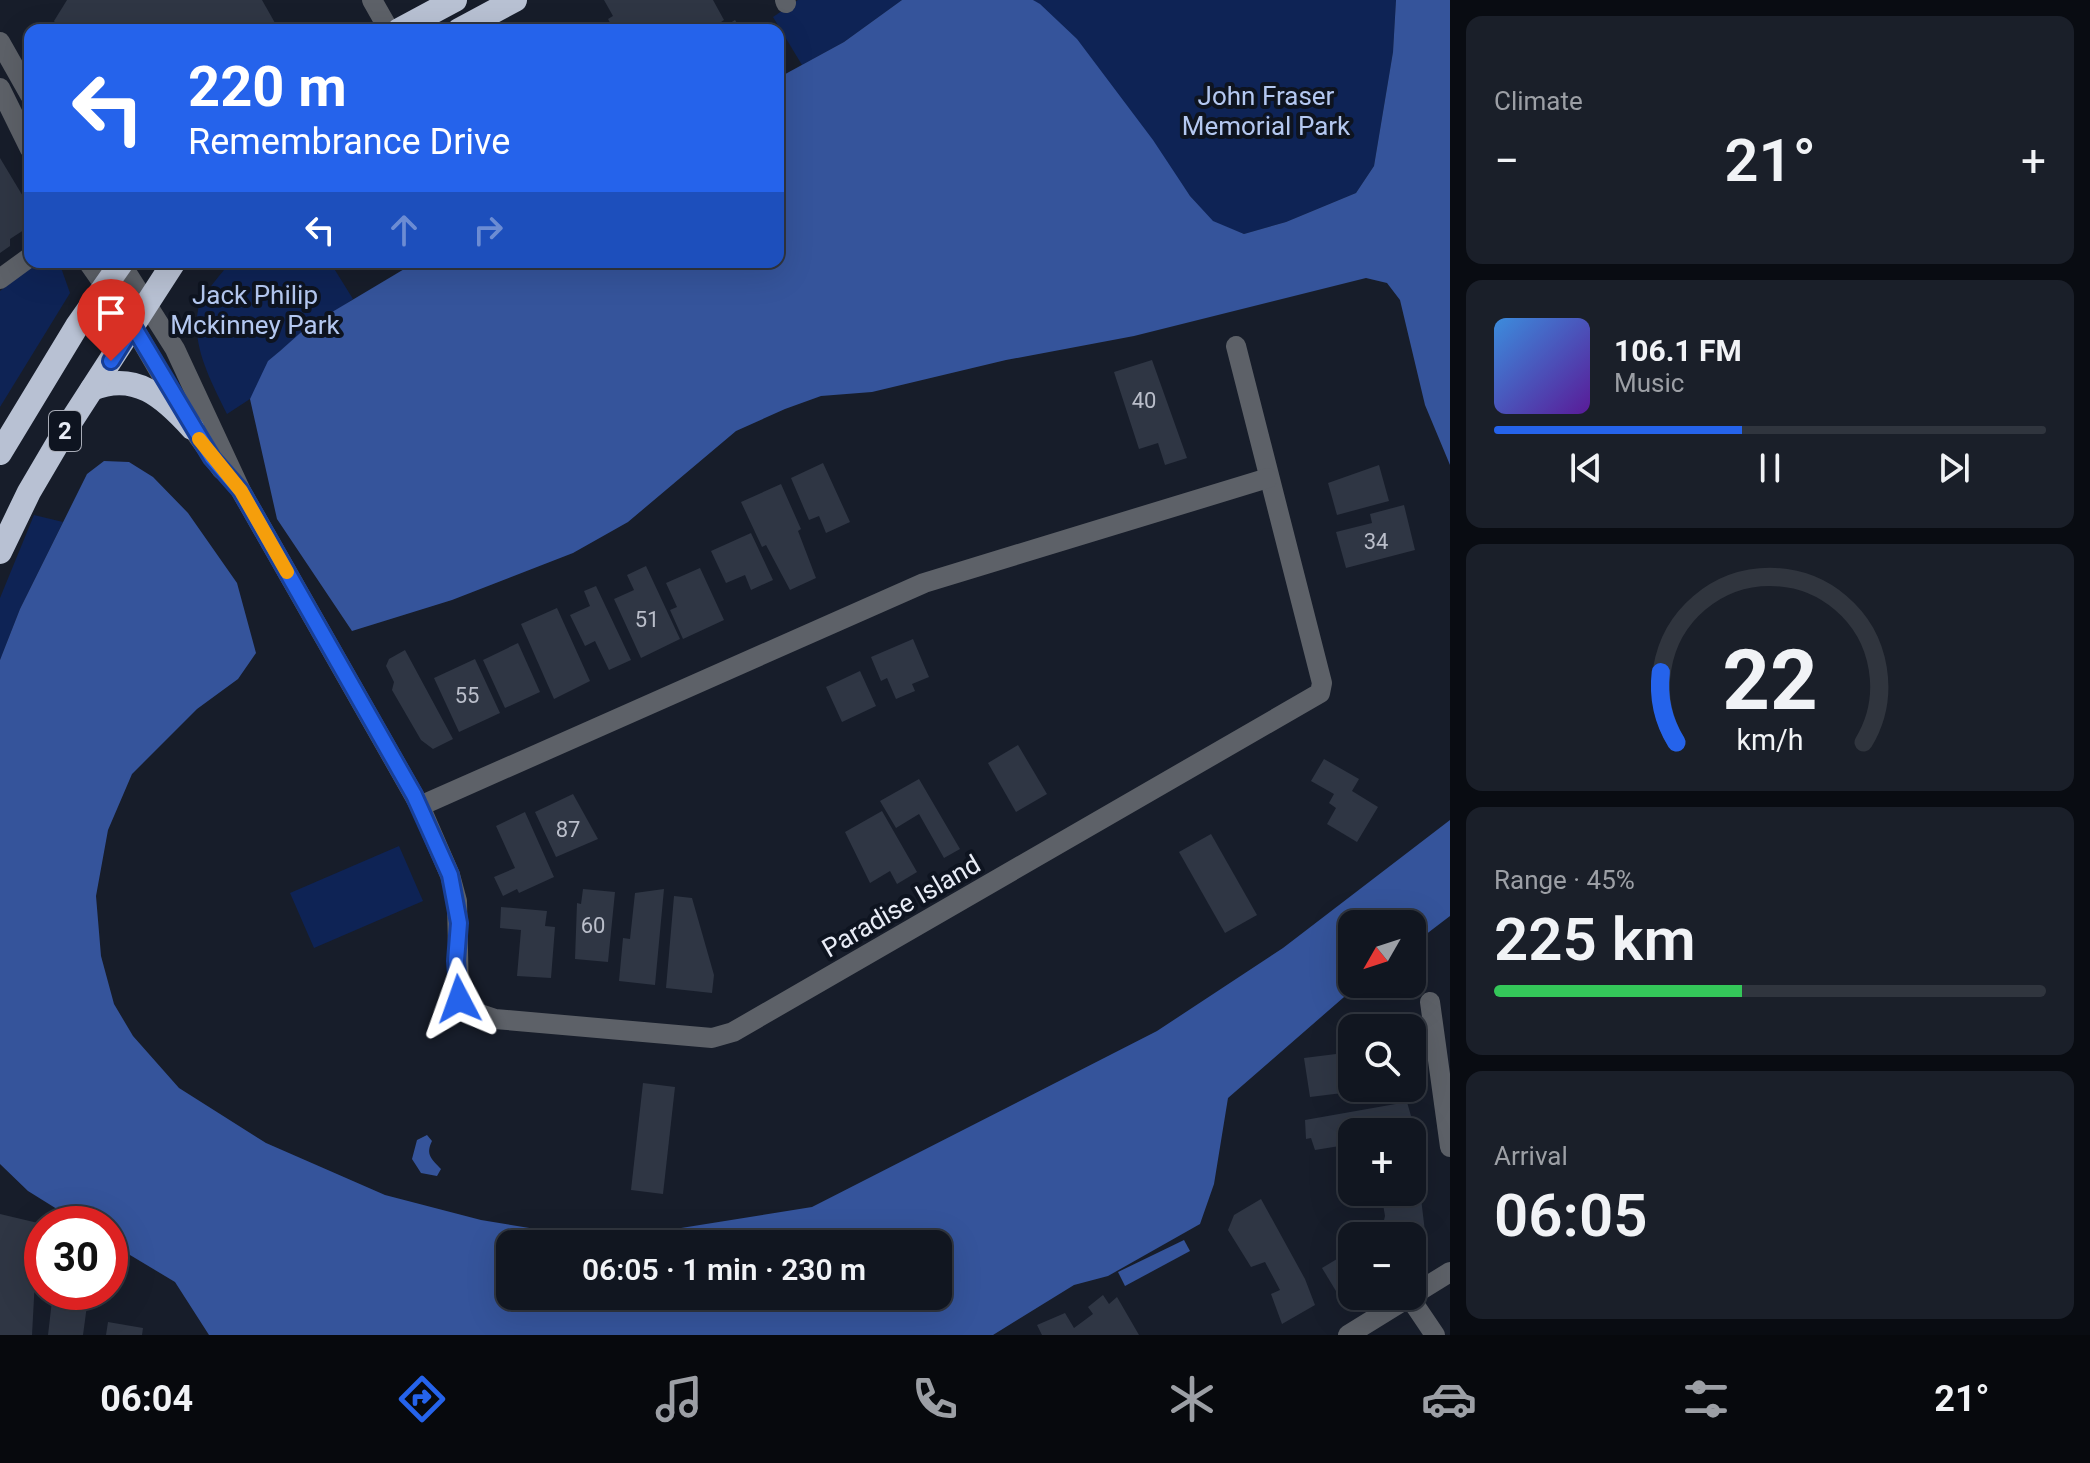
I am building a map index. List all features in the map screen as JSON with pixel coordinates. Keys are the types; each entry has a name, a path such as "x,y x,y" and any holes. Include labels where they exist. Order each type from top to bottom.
{"highway":[{"path":"410,24 455,0"},
{"path":"470,24 515,0"},
{"name":"2","path":"0,453 118,268"},
{"name":"2","path":"0,552 29,492 170,268"},
{"path":"92,389 118,381 145,387 162,397 192,428"}],"street":[{"path":"372,0 386,24"},
{"path":"0,42 24,84"},
{"path":"0,88 24,137"},
{"path":"0,279 24,261"},
{"name":"Paradise Island","path":"92,268 133,326 212,458 241,491"},
{"name":"Paradise Island","path":"124,268 175,349 241,491 420,806 457,901 459,999 471,1011 495,1019 722,1037 1320,693 1322,683 1236,346"},
{"path":"420,806 924,583 1268,478"},
{"path":"1430,1002 1450,1147"},
{"path":"1426,1288 1450,1272"},
{"path":"1348,1335 1390,1310"},
{"path":"1418,1310 1435,1335"}],"green space":[{"path":"798,0 902,0 844,42 802,65 784,35 784,24 777,24 773,17"},
{"name":"John Fraser Memorial Park","path":"1033,0 1396,0 1393,52 1374,166 1356,193 1286,222 1244,234 1213,222 1190,196 1120,98"},
{"path":"29,268 61,268 70,293 0,407 0,291"},
{"name":"Jack Philip Mckinney Park","path":"225,268 334,268 353,299 280,351 250,399 227,414 204,364 197,337 198,310"},
{"path":"34,515 63,522 20,609 0,660 0,598"},
{"path":"399,846 423,901 314,948 290,893"}],"shaded area":[{"path":"902,0 1033,0 1077,39 1153,140 1190,196 1213,221 1244,234 1286,222 1356,193 1374,166 1393,52 1396,0 1450,0 1450,465 1425,405 1400,300 1387,283 1366,278 1134,336 1006,360 872,392 821,396 736,431 628,522 573,553 452,600 352,631 277,519 250,399 268,361 307,327 406,268 784,268 784,75 844,42"},
{"path":"104,461 129,462 153,477 188,513 237,583 256,653 238,679 197,709 132,774 108,830 96,896 101,956 114,1004 133,1036 179,1088 266,1143 385,1195 481,1220 542,1230 496,1230 496,1310 952,1310 952,1230 668,1230 812,1207 1157,1031 1283,948 1450,820 1450,916 1426,934 1426,910 1338,910 1338,998 1343,998 1228,1098 1214,1184 1200,1224 1108,1276 1074,1285 993,1335 209,1335 175,1282 128,1254 128,1206 52,1206 28,1191 0,1164 0,660 20,609 87,474"},
{"path":"427,1135 432,1141 430,1156 441,1169 437,1176 421,1173 412,1159 417,1140"},
{"path":"1184,1240 1190,1251 1125,1286 1118,1272"}],"building":[{"path":"67,0 262,0 276,24 56,24 54,21"},
{"path":"604,0 713,0 724,20 722,24 611,24 608,19 613,16"},
{"path":"0,158 24,198 24,230 10,239 10,246 0,253"},
{"path":"1152,360 1187,458 1165,465 1158,443 1139,449 1114,372"},
{"path":"823,463 850,522 826,533 819,516 809,520 791,478"},
{"path":"1379,465 1389,501 1337,515 1328,483"},
{"path":"781,484 801,529 798,531 816,578 790,590 766,545 762,547 741,502"},
{"path":"1404,505 1415,550 1346,568 1336,532 1372,523 1370,514"},
{"path":"751,533 773,580 751,590 745,575 726,583 711,551"},
{"path":"646,566 680,639 641,658 614,599 634,590 627,575"},
{"path":"700,568 724,620 683,639 670,610 677,607 666,583"},
{"path":"596,586 631,660 609,670 595,641 585,646 570,615 590,606 584,591"},
{"path":"557,608 590,681 554,699 521,624"},
{"path":"913,639 929,677 912,684 915,691 896,699 887,678 881,681 871,657"},
{"path":"518,643 540,692 505,708 483,660"},
{"path":"405,650 453,739 433,749 421,740 392,690 394,682 386,666 389,659"},
{"path":"475,659 500,713 459,732 434,678"},
{"path":"860,671 876,706 842,722 826,687"},
{"path":"1018,745 1047,794 1016,812 988,763"},
{"path":"1324,759 1359,779 1352,791 1378,807 1357,842 1327,824 1336,808 1329,803 1334,794 1311,781"},
{"path":"919,779 960,849 944,858 919,814 896,828 880,801"},
{"path":"573,794 598,839 556,857 535,812"},
{"path":"882,811 917,872 897,884 890,871 870,883 845,832"},
{"path":"525,812 554,877 519,893 517,889 503,896 494,877 515,868 496,826"},
{"path":"1211,834 1257,915 1225,933 1179,852"},
{"path":"583,889 615,892 608,962 575,959 577,903 581,904"},
{"path":"664,889 655,985 619,981 623,938 630,939 635,893"},
{"path":"674,896 692,898 714,975 712,993 666,988"},
{"path":"501,907 547,911 545,926 555,927 551,978 517,976 521,930 500,928"},
{"path":"1338,1054 1338,1094 1310,1097 1304,1058"},
{"path":"643,1083 675,1087 663,1194 631,1190"},
{"path":"1407,1102 1412,1118 1338,1118 1338,1146 1315,1150 1311,1138 1306,1139 1305,1120"},
{"path":"1261,1199 1305,1279 1315,1305 1282,1324 1271,1294 1280,1290 1265,1262 1251,1267 1228,1230 1234,1215"},
{"path":"1383,1206 1422,1206 1424,1222 1384,1222"},
{"path":"0,1214 24,1220 24,1310 33,1310 32,1335 0,1335"},
{"path":"1338,1258 1338,1294 1322,1268"},
{"path":"1103,1295 1109,1304 1117,1297 1139,1335 1042,1335 1037,1325 1065,1313 1074,1328 1093,1314 1088,1307"},
{"path":"51,1310 86,1310 83,1335 48,1335"},
{"path":"108,1322 143,1328 142,1335 106,1335"}],"slow traffic":[{"path":"199,439 241,491 287,572"}],"route":[{"path":"111,361 133,326 192,428 212,458 241,491 420,806 450,875 457,901 459,999"}]}
